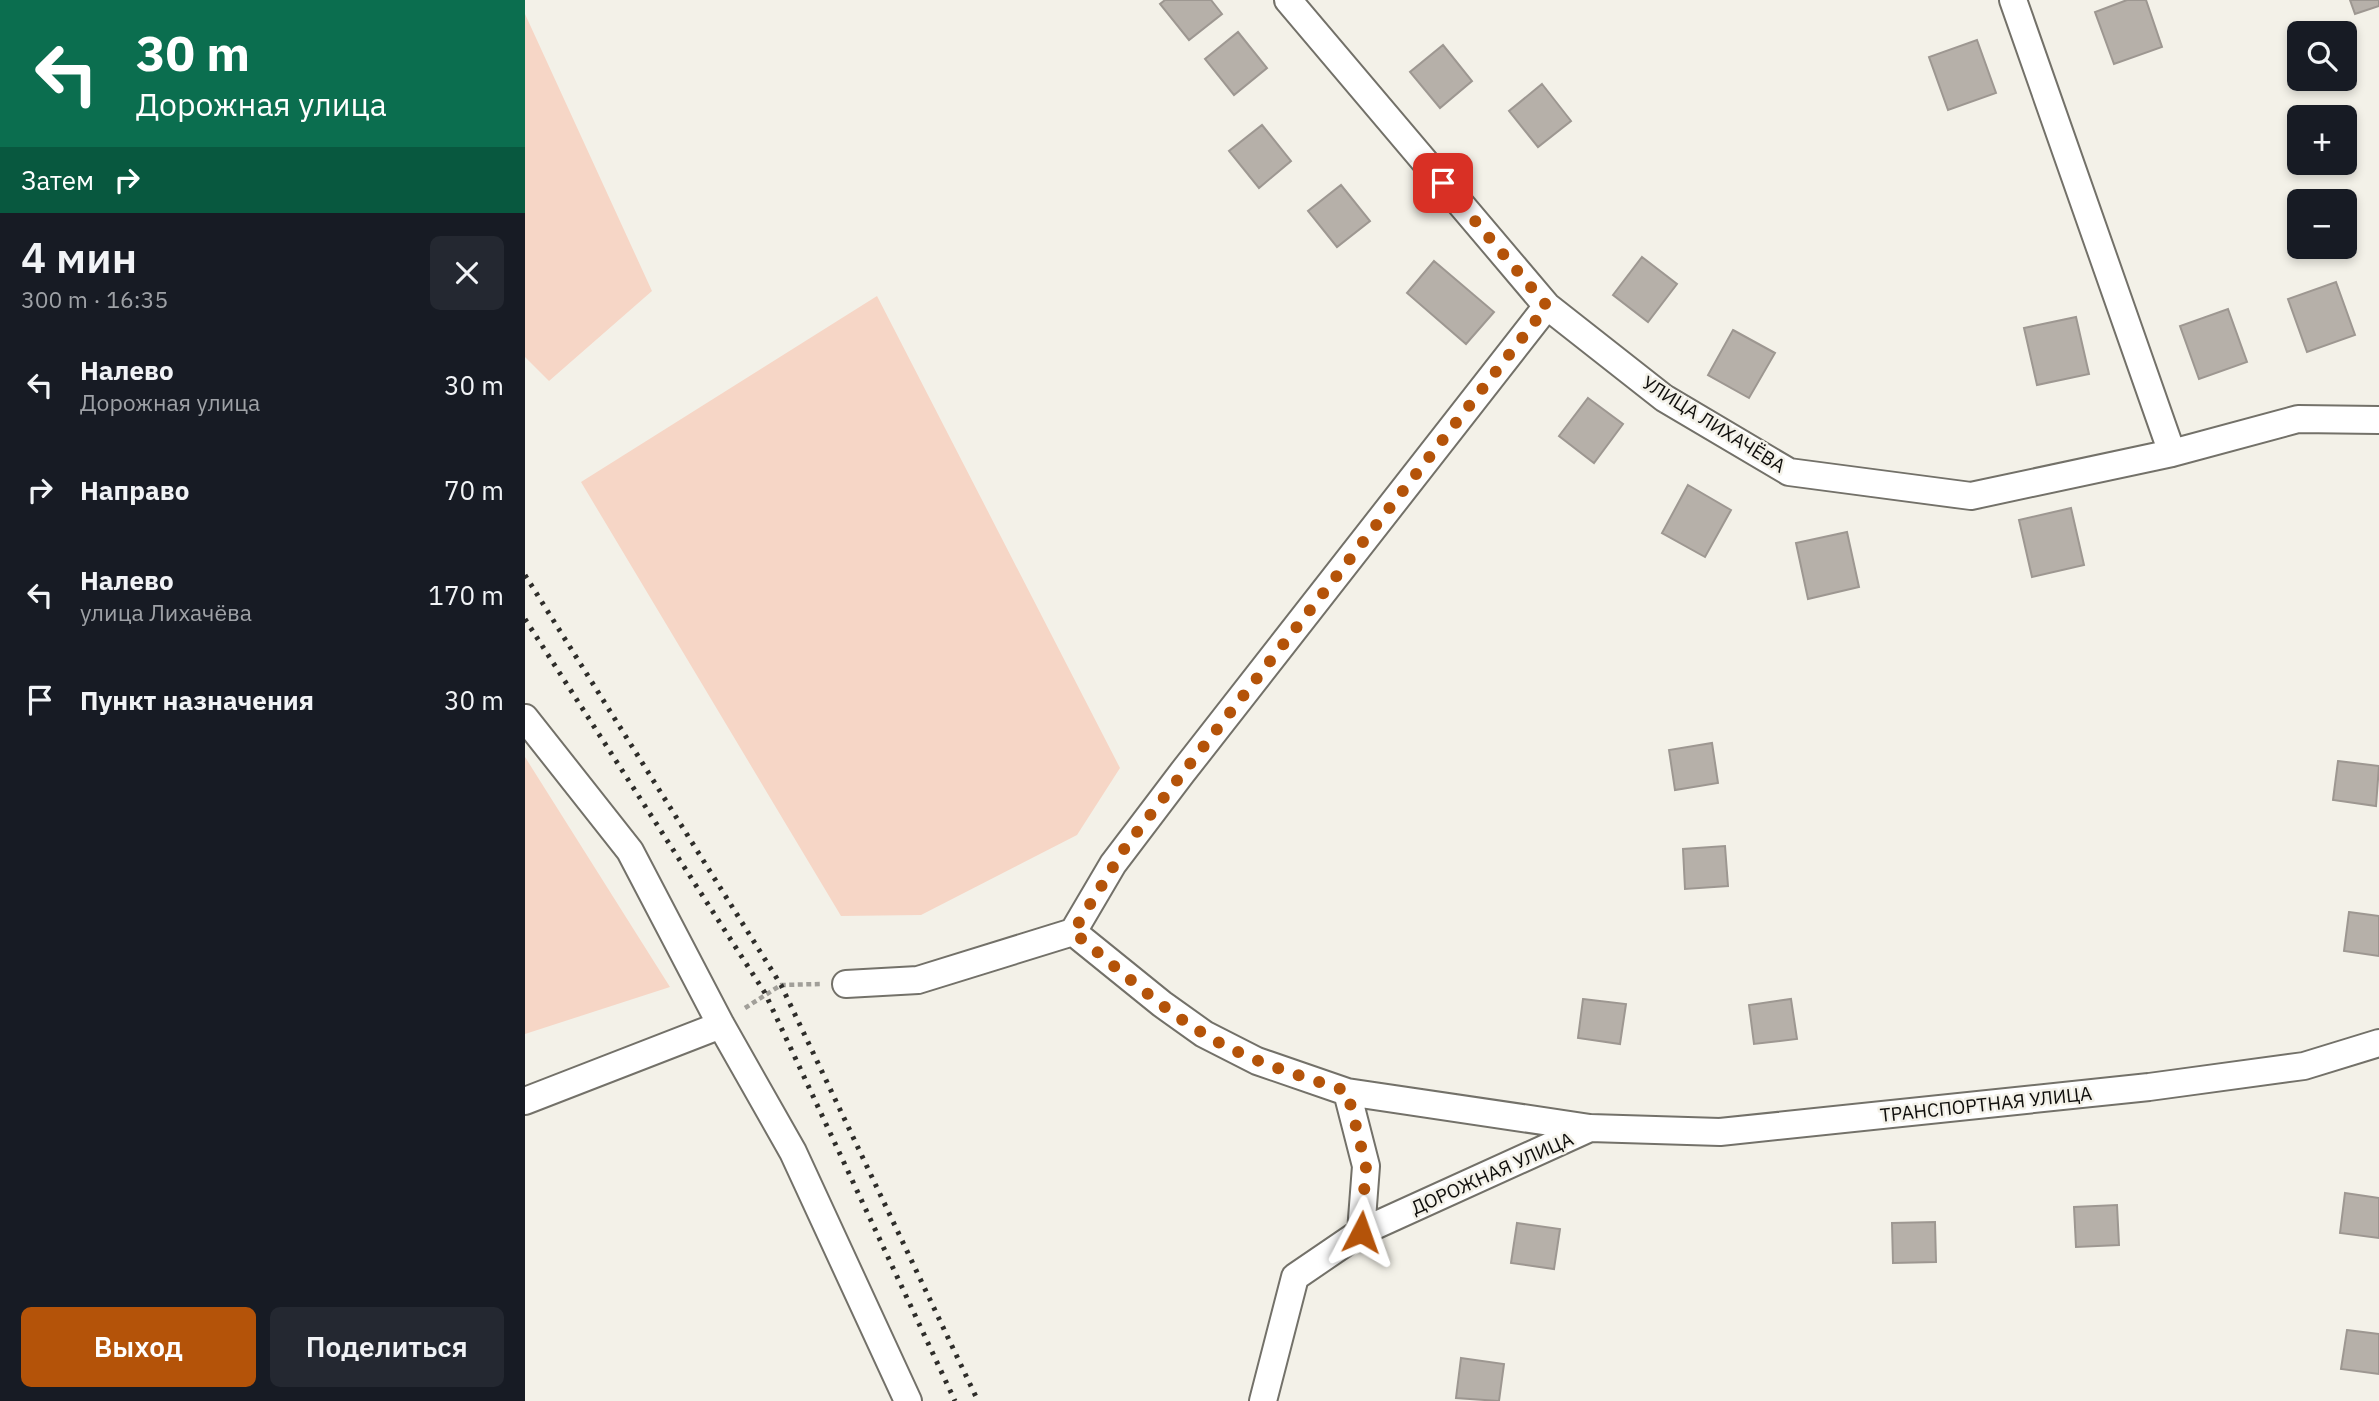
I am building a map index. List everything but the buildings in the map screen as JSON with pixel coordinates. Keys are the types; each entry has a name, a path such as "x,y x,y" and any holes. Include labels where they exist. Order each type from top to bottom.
{"street":[{"name":"УЛИЦА ЛИХАЧЁВА","path":"1288,0 1547,306 1664,398 1789,472 1971,496 2172,453 2298,419 2379,420"},
{"path":"2013,0 2172,453"},
{"path":"846,984 918,980 1073,932 1113,864 1128,844 1547,306"},
{"path":"525,718 630,851 721,1025 793,1152 908,1401"},
{"name":"ДОРОЖНАЯ УЛИЦА","path":"1073,932 1162,1004 1204,1034 1257,1061 1347,1091 1590,1128"},
{"path":"525,1101 721,1025"},
{"name":"ТРАНСПОРТНАЯ УЛИЦА","path":"1590,1128 1720,1132 2136,1088 2304,1066 2379,1043"},
{"path":"1347,1091 1366,1166 1361,1232"},
{"name":"ДОРОЖНАЯ УЛИЦА","path":"1263,1401 1295,1278 1361,1232 1590,1128"}],"path":[{"path":"721,1025 781,985 846,984"}],"shaded area":[{"path":"525,14 652,291 549,381 525,357"},
{"path":"877,296 1120,768 1077,835 921,915 841,916 581,482"},
{"path":"525,757 670,987 525,1034"}],"railway":[{"path":"525,575 781,985 978,1401"},
{"path":"525,619 765,993 955,1401"}],"route":[{"path":"1361,1232 1366,1166 1347,1091 1257,1061 1204,1034 1162,1004 1073,932 1126,846 1547,306 1443,183"}]}
